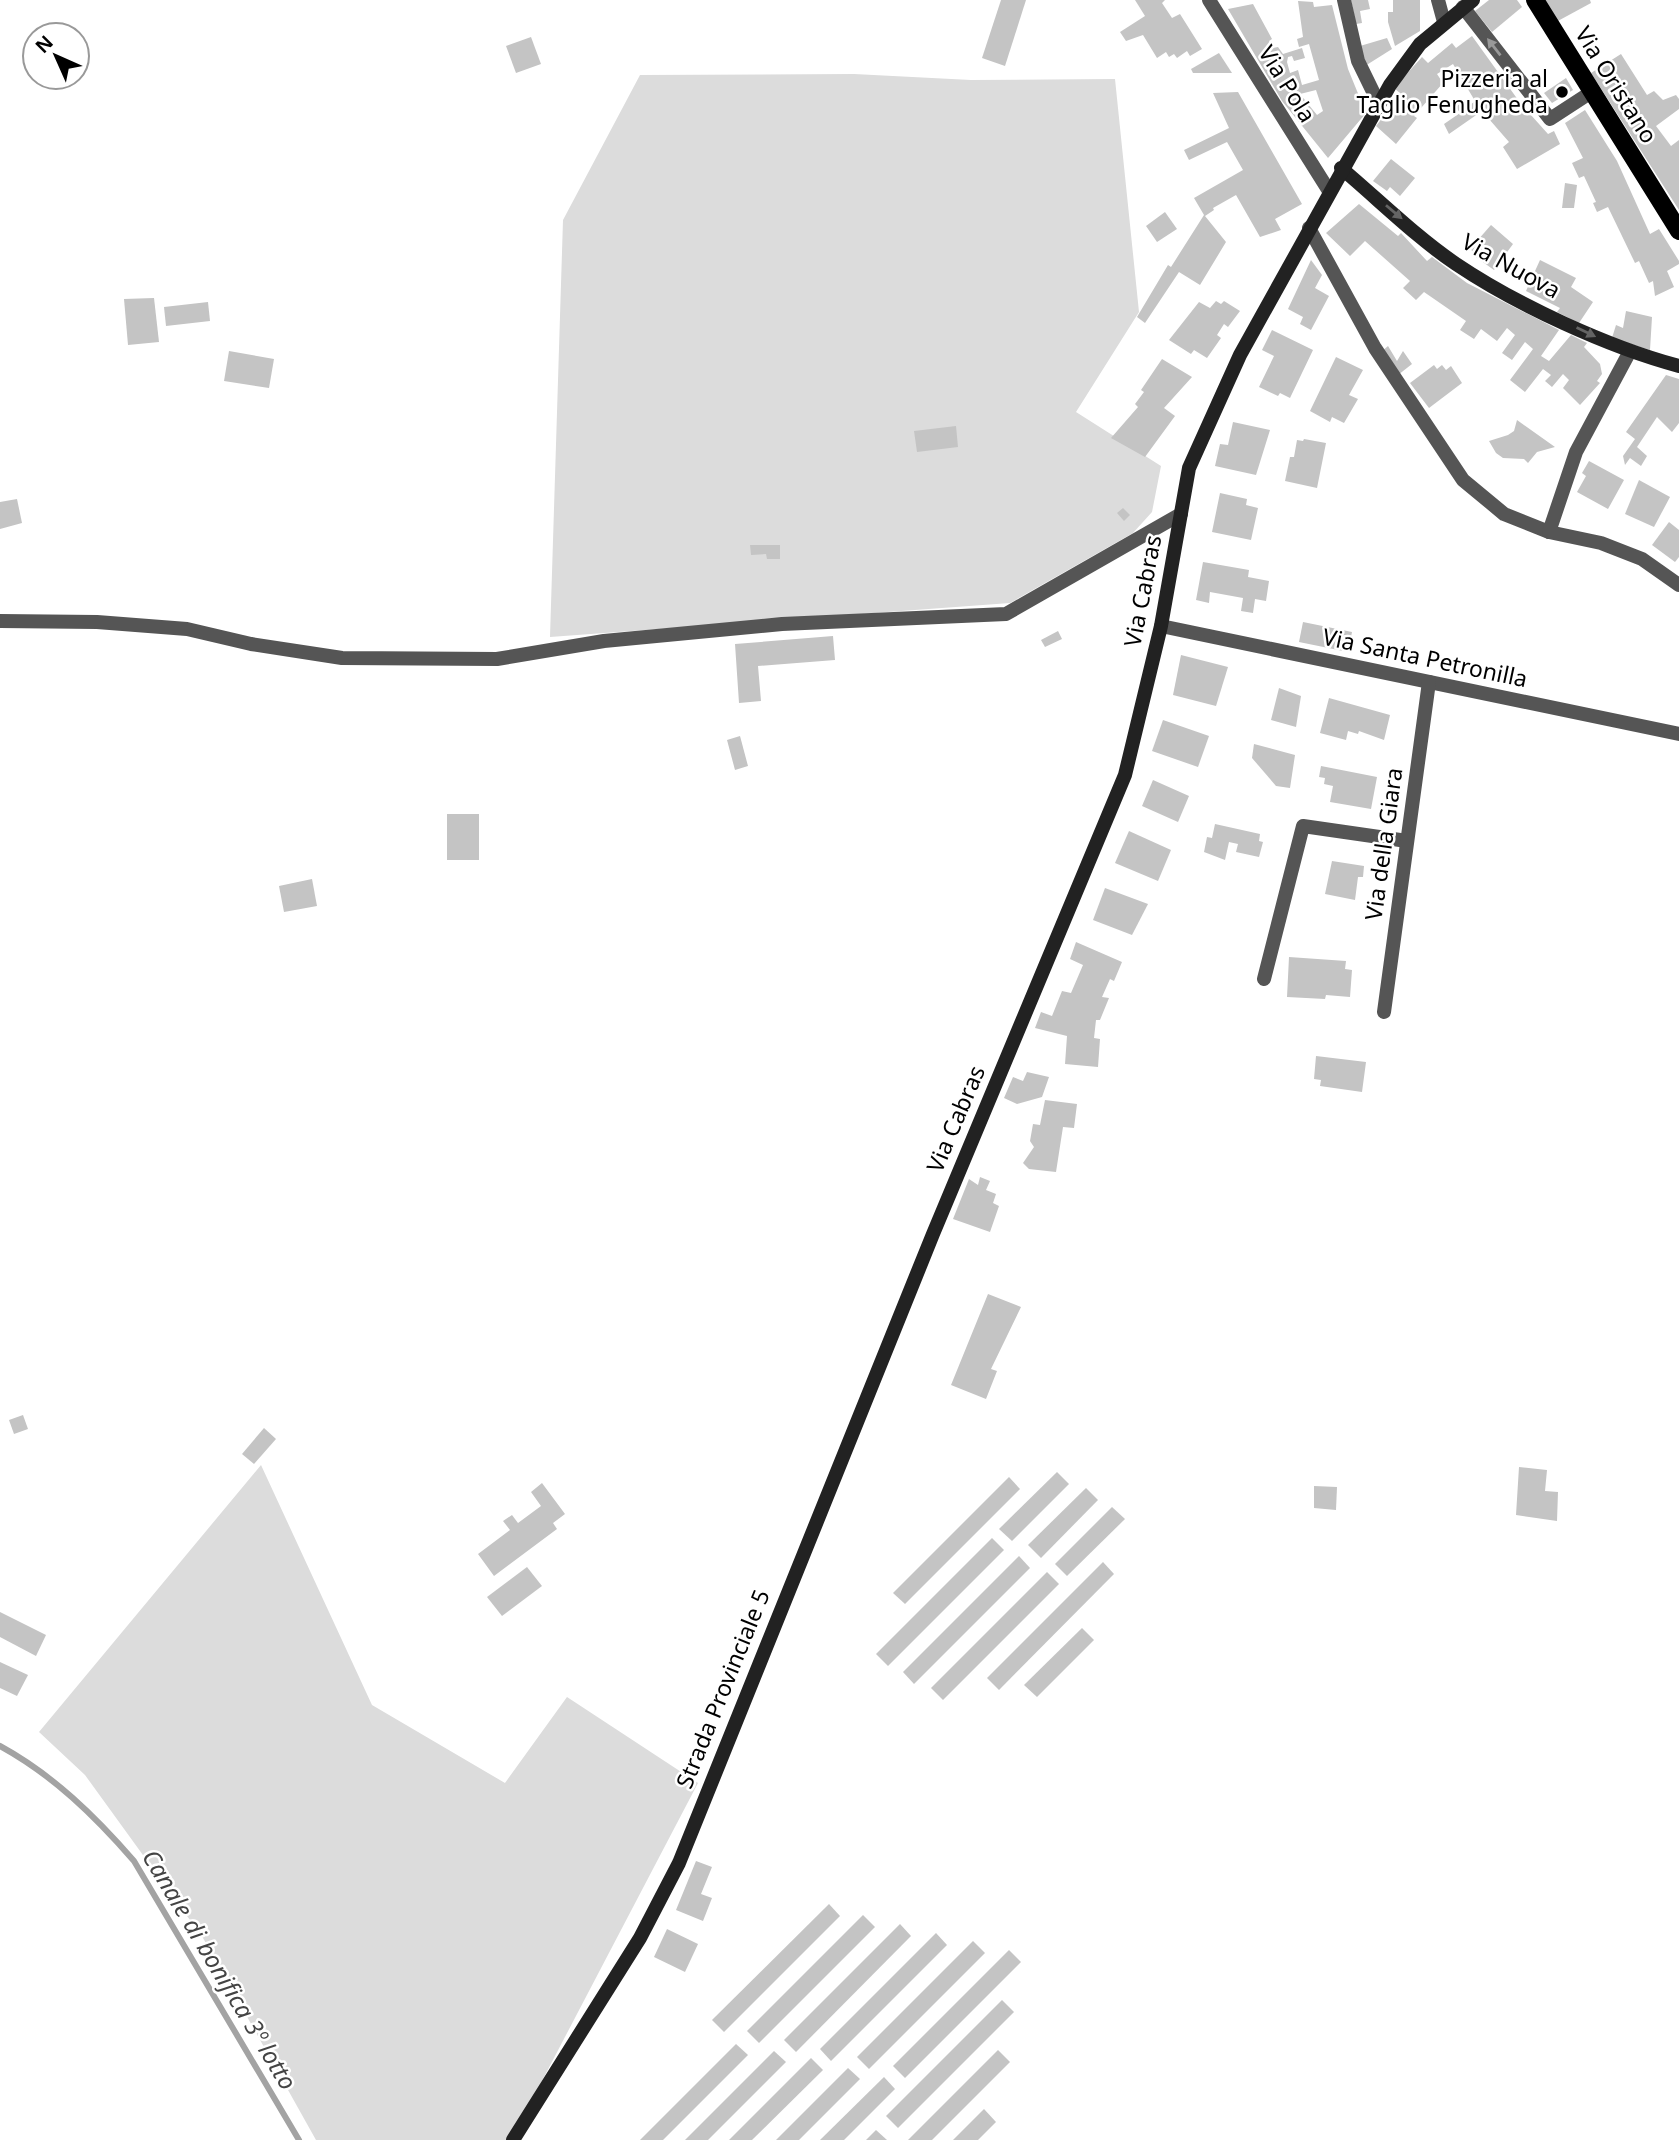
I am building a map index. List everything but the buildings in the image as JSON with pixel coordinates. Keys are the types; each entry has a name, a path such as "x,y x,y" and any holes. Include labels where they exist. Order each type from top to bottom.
{"main road":[{"name":"Via Oristano","path":"1535,0 1679,231"}],"street":[{"name":"Via Pola","path":"1209,0 1329,191"},
{"path":"1343,0 1358,61 1379,104"},
{"path":"1438,0 1444,22"},
{"name":"Via Cabras","path":"933,1234 1125,775 1161,626 1189,468 1240,355 1341,168 1379,104 1420,44 1468,3"},
{"path":"1468,3 1550,119 1592,91"},
{"name":"Via Nuova","path":"1341,168 1455,264 1497,288 1629,353 1679,366"},
{"path":"1309,228 1375,348 1463,480 1504,514 1549,532 1601,543 1642,559 1679,585"},
{"path":"1549,532 1576,452 1629,353"},
{"path":"0,621 97,622 187,629 251,644 342,658 497,659 604,641 782,624 1006,614 1181,514"},
{"name":"Via Santa Petronilla","path":"1161,626 1679,734"},
{"name":"Via della Giara","path":"1384,1012 1429,682"},
{"path":"1264,979 1303,826 1407,841"},
{"name":"Strada Provinciale 5","path":"513,2140 640,1938 679,1863 933,1234"}],"shaded area":[{"path":"854,74 971,80 1115,79 1139,312 1076,412 1161,466 1152,512 1133,533 1010,603 550,637 563,220 640,75"},
{"path":"261,1465 372,1705 505,1783 567,1697 698,1783 511,2140 316,2140 203,1938 85,1775 39,1732"}],"waterway":[{"name":"Canale di bonifica 3º lotto","path":"0,1746 55,1783 104,1828 134,1861 299,2140"}],"place":[{"name":"Pizzeria al Taglio Fenugheda","path":"1562,92"}]}
